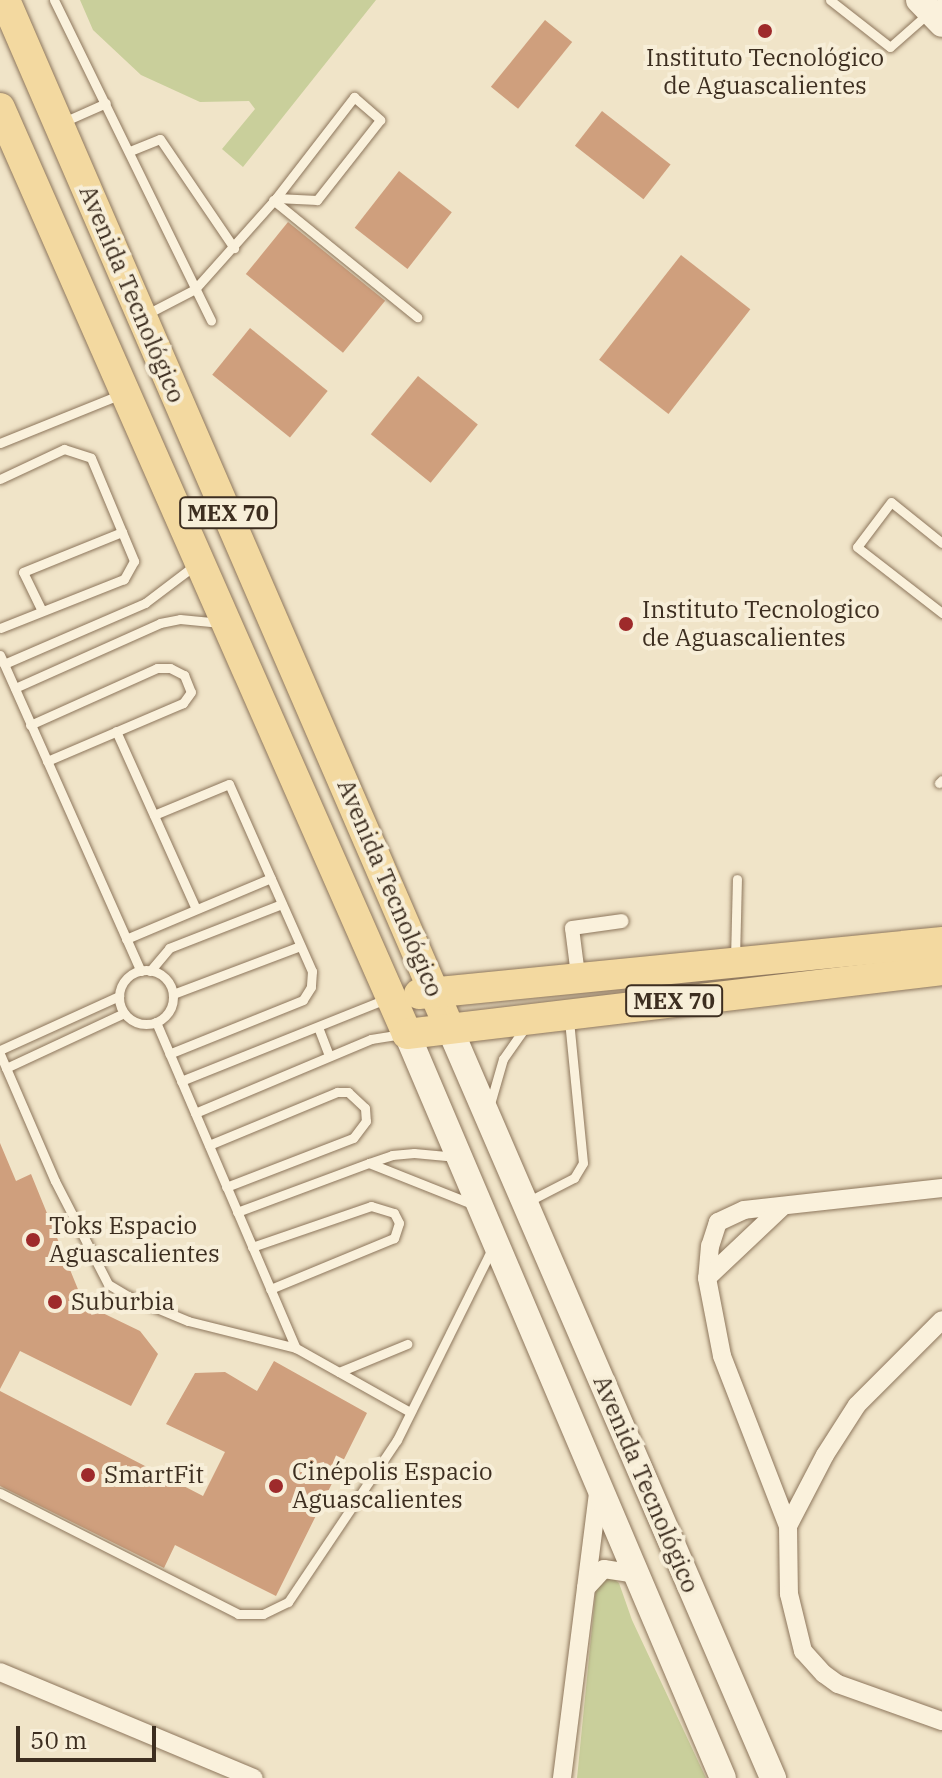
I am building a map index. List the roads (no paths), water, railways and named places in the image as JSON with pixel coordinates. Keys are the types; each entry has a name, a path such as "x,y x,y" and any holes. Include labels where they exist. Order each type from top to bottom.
{"main road":[{"name":"Avenida Tecnológico","path":"5,0 773,1778"},
{"name":"Avenida Tecnológico","path":"0,108 393,996 598,1492 723,1778"},
{"name":"MEX 70","path":"393,996 578,975 942,942"},
{"name":"MEX 70","path":"407,1034 942,970"}],"street":[{"path":"578,975 572,928 622,921"},
{"path":"942,1188 744,1210 718,1222 710,1246 707,1278 722,1356 788,1526 789,1594 803,1651 838,1684 942,1721"},
{"path":"707,1278 781,1208"},
{"path":"788,1526 825,1455 857,1405 942,1320"},
{"name":"Avenida Tecnológico","path":"562,1778 598,1492"},
{"name":"Avenida Tecnológico","path":"586,1588 604,1569 634,1574"},
{"path":"0,1672 254,1778"}],"lane":[{"path":"54,0 211,321"},
{"path":"830,0 890,47 934,9"},
{"path":"142,316 195,289 234,248 354,97 380,120 317,200 274,199"},
{"path":"59,124 106,103"},
{"path":"130,151 160,139 234,248"},
{"path":"274,199 417,317"},
{"path":"0,443 126,393"},
{"path":"0,479 64,449 91,458 134,561 124,579 0,628"},
{"path":"942,543 891,502 857,547 942,613"},
{"path":"42,611 23,572 122,532"},
{"path":"200,561 145,603 2,659 126,939 146,971 165,978 173,994 169,1011 156,1022 139,1023 124,1013 119,996 125,979 146,971 169,948 282,904"},
{"path":"15,688 160,623 180,619 228,625"},
{"path":"30,725 157,668 170,668 184,675 191,692 183,703 47,761"},
{"path":"116,731 196,909"},
{"path":"154,815 229,784 312,971 311,987 303,1000 169,1054"},
{"path":"126,939 271,878"},
{"path":"735,962 737,879"},
{"path":"173,994 300,946"},
{"path":"119,996 0,1052 55,1181 108,1284 128,1296 188,1321 296,1348 410,1412"},
{"path":"181,1081 393,996"},
{"path":"6,1068 124,1013"},
{"path":"524,1203 574,1178 583,1163 568,1014"},
{"path":"487,1119 493,1085 503,1059 532,1018"},
{"path":"156,1022 296,1348"},
{"path":"318,1027 329,1056"},
{"path":"195,1113 371,1039 407,1034"},
{"path":"209,1145 337,1092 348,1092 365,1108 366,1121 353,1138 226,1187"},
{"path":"237,1212 392,1155 414,1153 458,1157"},
{"path":"369,1163 479,1207"},
{"path":"252,1247 371,1206 394,1213 399,1223 394,1238 270,1289"},
{"path":"0,1493 238,1614 263,1614 288,1602 397,1440 495,1244"},
{"path":"339,1372 407,1344"}],"place":[{"name":"Instituto Tecnológico de Aguascalientes","path":"765,31"},
{"name":"Instituto Tecnologico de Aguascalientes","path":"626,624"},
{"name":"Toks Espacio Aguascalientes","path":"33,1240"},
{"name":"Suburbia","path":"55,1302"},
{"name":"SmartFit","path":"88,1475"},
{"name":"Cinépolis Espacio Aguascalientes","path":"276,1486"}]}
